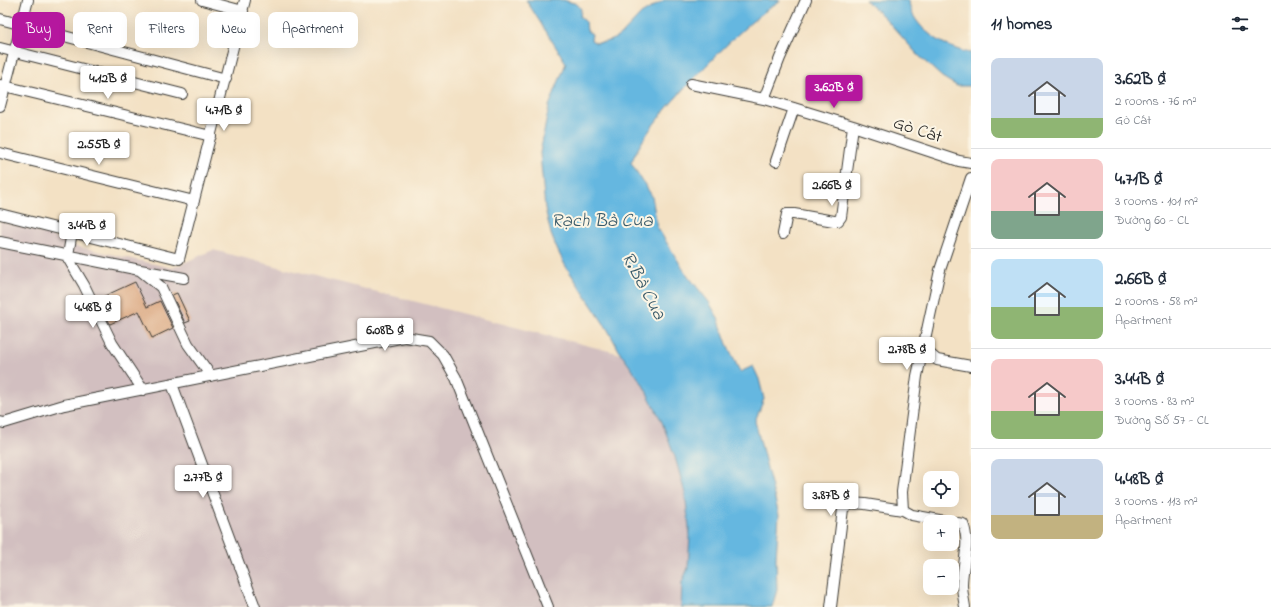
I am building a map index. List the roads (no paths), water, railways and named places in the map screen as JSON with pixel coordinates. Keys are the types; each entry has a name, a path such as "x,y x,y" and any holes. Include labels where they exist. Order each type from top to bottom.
{"street":[{"path":"25,12 28,0"},
{"path":"202,0 243,11"},
{"path":"0,214 179,259 245,0"},
{"path":"764,100 780,58 806,0"},
{"path":"0,20 12,23"},
{"path":"65,37 226,79"},
{"path":"0,48 182,94"},
{"path":"0,106 3,86 15,48"},
{"name":"Gò Cát","path":"691,84 794,108 959,161 971,163"},
{"path":"3,86 211,136"},
{"path":"776,161 794,108"},
{"path":"783,234 787,214 834,222 838,221 841,217 853,126"},
{"path":"0,153 194,201"},
{"path":"903,510 902,492 917,376 940,270 971,178"},
{"path":"72,232 67,255 84,285 112,344 143,390"},
{"path":"0,242 184,278"},
{"path":"140,270 161,287 188,344 211,376"},
{"path":"0,422 4,423 64,405 405,337 429,341 443,355 456,378 548,607"},
{"path":"923,348 938,360 971,366"},
{"path":"172,384 255,607"},
{"path":"831,607 843,509 850,503 865,504 903,510 912,515 923,517"},
{"path":"959,523 963,524 967,531 968,548 962,585 965,607"}],"water":[{"name":"Rạch Bà Cua","path":"526,0 563,0 577,4 581,9 580,17 586,22 587,31 592,34 591,40 596,43 606,42 616,38 623,33 641,14 664,0 781,0 741,31 684,89 645,136 631,163 652,196 657,227 685,272 709,302 718,318 727,344 740,372 753,366 759,379 764,399 755,421 779,515 776,558 777,590 772,607 681,607 682,582 688,568 690,536 685,493 675,457 662,422 642,383 621,354 608,330 565,265 551,234 545,208 540,153 549,106 566,63"},
{"path":"865,0 909,0 911,10 922,28 941,42 961,51 971,53 971,86 957,86 942,77 918,55 884,17"}],"water label":[{"name":"R.Bà Cua","path":"645,285"}]}
